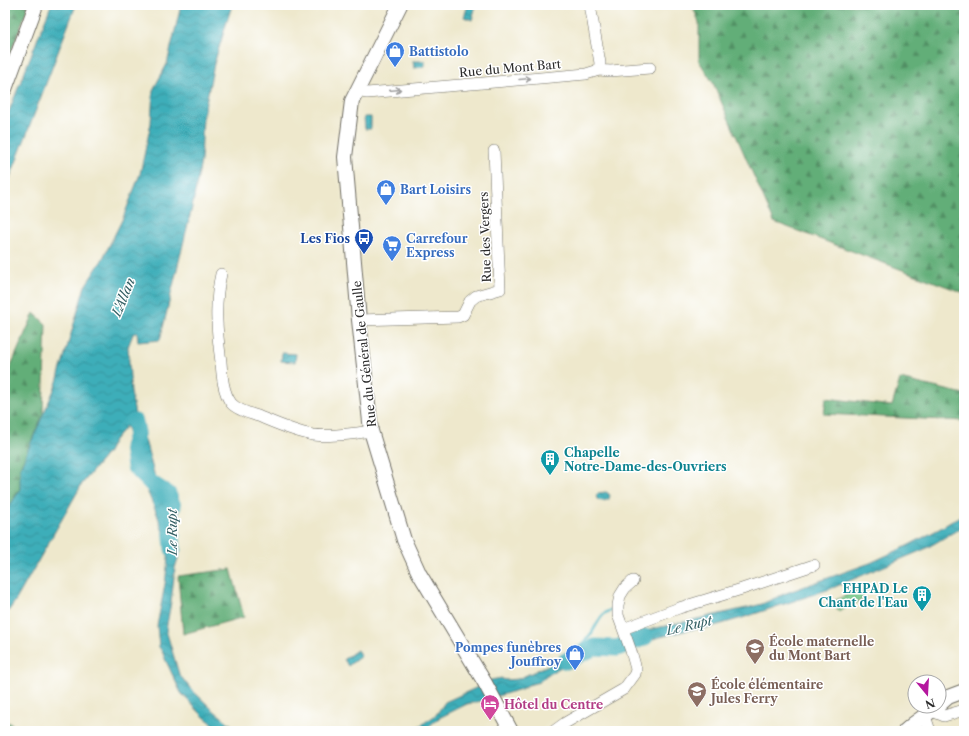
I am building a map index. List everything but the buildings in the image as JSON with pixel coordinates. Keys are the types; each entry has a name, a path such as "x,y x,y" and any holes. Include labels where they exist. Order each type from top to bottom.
{"main road":[{"path":"5,89 36,5"},
{"name":"Rue du Général de Gaulle","path":"400,5 352,101 345,158 359,320 371,431 404,540 419,573 495,701 511,731"},
{"path":"947,698 964,691"},
{"path":"905,731 927,714"}],"street":[{"path":"590,5 600,63 599,70"},
{"name":"Rue du Mont Bart","path":"357,91 367,93 586,74 599,70 610,71 650,68"},
{"name":"Rue des Vergers","path":"359,320 458,317 463,315 470,301 476,296 500,289 494,151"},
{"path":"221,274 218,299 217,334 222,376 226,393 232,405 252,414 313,435 343,435 371,431"},
{"path":"624,633 679,608 814,566"},
{"path":"554,731 565,723 624,689 634,674 636,669 618,615 618,602 620,596 625,588 633,581"},
{"path":"941,714 944,716 964,710"},
{"path":"930,731 933,714"}],"green space":[{"path":"5,5 29,5 5,67"},
{"path":"692,5 964,5 964,293 774,222 713,83 699,61 699,22"},
{"path":"34,313 46,324 43,414 20,468 20,490 5,513 5,379"},
{"path":"900,379 964,394 964,421 824,414 826,398 892,406"},
{"path":"231,569 244,617 183,634 178,576"},
{"path":"859,589 864,599 838,611 834,601"},
{"path":"5,721 12,724 17,731 5,731"}],"water":[{"path":"51,5 76,5 5,191 5,121"},
{"name":"L'Allan","path":"181,5 232,5 214,64 203,117 201,161 193,203 160,340 138,342 137,332 133,334 128,347 131,392 135,415 144,436 170,524 178,541 179,555 175,568 166,630 179,674 190,688 212,709 239,731 221,730 204,717 181,693 159,647 157,626 165,584 169,550 148,493 136,450 126,426 114,440 108,452 82,484 16,600 5,616 5,513 20,490 20,468 56,385 85,286 102,260 123,218 140,174 151,123 153,90 167,64"},
{"path":"468,5 476,5 472,20 464,17"},
{"path":"413,61 425,61 425,67 414,68"},
{"path":"364,117 371,117 371,129 365,129"},
{"path":"282,353 296,354 295,362 281,361"},
{"path":"606,492 610,495 609,499 600,501 597,499 596,495 598,493"},
{"path":"964,514 964,526 925,549 830,589 742,618 707,628 688,630 656,638 632,647 632,638 652,629 762,604 786,593 870,563 907,546"},
{"path":"584,646 588,655 572,661 547,675 539,682 521,689 467,704 439,718 423,731 408,731 415,729 436,715 445,702 491,680 502,678 506,680 518,679 557,661"},
{"path":"357,650 361,656 348,666 344,659"}],"waterway":[{"name":"Le Rupt","path":"135,422 137,432 132,447 135,467 152,484 168,494 173,506 170,515 173,549"},
{"path":"578,653 602,616 614,609"},
{"name":"Le Rupt","path":"566,661 595,647 617,648 645,637"}],"place":[{"name":"Battistolo","path":"395,68"},
{"name":"Bart Loisirs","path":"386,206"},
{"name":"Les Fios","path":"364,255"},
{"name":"Carrefour Express","path":"392,262"},
{"name":"Chapelle Notre-Dame-des-Ouvriers","path":"550,476"},
{"name":"EHPAD Le Chant de l'Eau","path":"922,612"},
{"name":"École maternelle du Mont Bart","path":"755,665"},
{"name":"Pompes funèbres Jouffroy","path":"575,671"},
{"name":"École élémentaire Jules Ferry","path":"697,708"},
{"name":"Hôtel du Centre","path":"490,721"}]}
